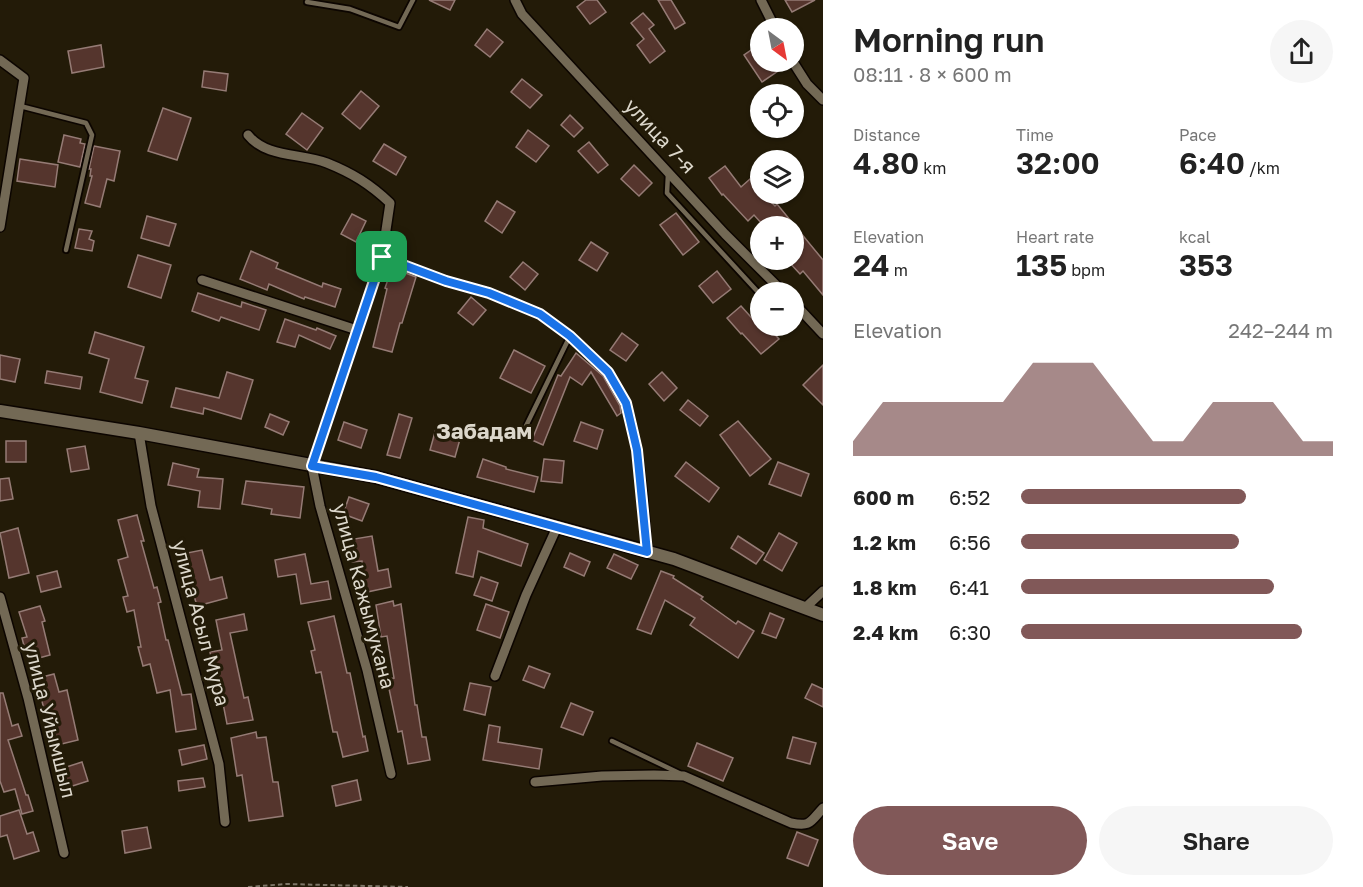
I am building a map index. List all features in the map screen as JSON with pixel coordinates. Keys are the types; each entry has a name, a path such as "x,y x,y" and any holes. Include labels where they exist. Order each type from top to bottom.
{"street":[{"name":"улица 7-я","path":"515,0 522,14 773,282"},
{"path":"761,0 770,18"},
{"path":"0,60 24,78 0,227"},
{"path":"799,72 807,84 823,100"},
{"name":"улица Кажымукана","path":"248,135 253,141 268,149 324,161 348,172 368,183 390,203 382,257 312,466 320,506 367,670 391,774"},
{"path":"382,257 446,281 489,293 540,314 570,336 608,372 626,403 637,450 647,552"},
{"path":"202,280 357,330"},
{"path":"804,314 823,334"},
{"path":"0,411 139,433 376,477 674,559 823,615"},
{"name":"улица Асыл Мура","path":"139,433 151,506 219,764 225,822"},
{"path":"495,676 526,595 557,527"},
{"path":"806,607 823,591"},
{"name":"улица Уйымшыл","path":"0,597 28,698 64,853"},
{"path":"536,782 623,776 684,776 791,823 804,826 810,823 823,808"}],"lane":[{"path":"307,2 350,9 399,27 413,0"},
{"path":"20,106 86,123 92,135 66,250"},
{"path":"668,172 667,193 750,283"},
{"path":"526,426 570,336"},
{"path":"612,741 684,776"}],"path":[{"path":"248,887 286,884 408,887"}],"building":[{"path":"429,0 455,0 450,10"},
{"path":"586,0 597,0 606,12 590,24 577,7"},
{"path":"658,0 671,0 685,23 675,29"},
{"path":"785,0 815,0 792,12"},
{"path":"643,13 654,25 649,29 665,51 650,63 637,45 644,39 631,23"},
{"path":"487,29 503,42 490,57 475,45"},
{"path":"101,45 104,67 72,73 68,51"},
{"path":"750,51 750,64 744,55"},
{"path":"204,71 228,74 226,91 202,87"},
{"path":"755,72 777,72 762,82"},
{"path":"522,79 542,95 530,108 511,92"},
{"path":"361,91 379,106 360,129 342,114"},
{"path":"163,108 191,118 177,160 148,151"},
{"path":"302,113 323,128 307,150 286,134"},
{"path":"570,115 583,128 574,137 561,125"},
{"path":"528,130 549,146 536,162 516,147"},
{"path":"64,135 81,139 80,143 85,144 80,167 58,162"},
{"path":"589,142 608,165 598,173 578,151"},
{"path":"384,144 406,157 396,175 373,161"},
{"path":"94,146 120,151 114,181 107,179 100,207 85,203 92,176 90,176 91,169 89,169"},
{"path":"20,159 58,165 55,187 17,181"},
{"path":"634,165 652,183 639,196 621,179"},
{"path":"725,166 741,187 750,179 750,204 773,204 775,206 777,204 787,216 754,215 750,216 748,221 709,178"},
{"path":"497,201 515,212 502,233 485,221"},
{"path":"676,213 699,242 683,255 660,225"},
{"path":"352,214 366,221 356,242 341,234"},
{"path":"147,216 176,224 169,246 141,238"},
{"path":"79,229 92,231 89,239 94,241 92,251 75,248"},
{"path":"804,237 823,260 823,295 803,271 800,274 796,270 804,270"},
{"path":"591,242 608,253 597,271 579,260"},
{"path":"251,251 278,263 276,268 322,287 323,283 341,289 335,307 305,297 304,299 269,284 267,290 240,279"},
{"path":"138,255 171,265 161,298 128,287"},
{"path":"523,262 538,274 525,290 510,277"},
{"path":"392,268 416,277 392,352 373,347 387,289 385,288"},
{"path":"717,271 731,289 713,303 699,286"},
{"path":"198,293 241,307 242,302 266,310 259,330 221,317 219,321 192,311"},
{"path":"471,297 486,310 473,325 458,313"},
{"path":"741,306 750,316 750,336 776,336 779,339 761,354 727,318"},
{"path":"285,319 336,336 330,349 299,335 295,347 277,342"},
{"path":"95,332 144,347 135,378 148,381 142,403 100,392 109,359 89,353"},
{"path":"622,333 638,345 626,361 610,350"},
{"path":"514,350 545,366 531,393 500,378"},
{"path":"576,353 603,376 620,406 621,413 617,416 591,372 582,385 570,377 543,445 532,440 558,375 561,376"},
{"path":"0,355 20,359 15,382 0,379"},
{"path":"823,365 823,405 803,385"},
{"path":"47,371 82,377 80,389 45,383"},
{"path":"227,372 253,380 241,419 204,408 203,414 171,407 176,388 219,398"},
{"path":"662,372 677,388 664,401 649,384"},
{"path":"688,400 708,416 700,426 680,410"},
{"path":"270,414 289,422 283,435 265,427"},
{"path":"399,414 412,418 400,458 387,455"},
{"path":"738,421 771,459 750,476 720,435"},
{"path":"344,422 367,430 361,448 338,440"},
{"path":"581,422 603,430 597,449 574,441"},
{"path":"437,425 462,432 455,457 430,450"},
{"path":"6,441 26,441 26,462 6,462"},
{"path":"85,446 89,469 71,472 67,449"},
{"path":"483,459 506,467 506,469 538,477 534,492 477,477"},
{"path":"544,459 564,461 562,483 541,481"},
{"path":"686,462 719,488 709,502 675,476"},
{"path":"778,462 809,474 801,496 769,484"},
{"path":"173,463 199,469 197,477 223,479 220,509 198,507 200,491 168,485"},
{"path":"9,478 13,499 0,501 0,479"},
{"path":"246,481 304,487 300,518 271,514 272,509 242,504"},
{"path":"349,497 369,504 362,521 343,514"},
{"path":"137,515 144,541 141,541 154,588 157,587 161,602 158,603 166,640 168,640 182,695 191,694 196,729 176,732 170,690 157,693 150,664 143,666 138,647 141,647 134,610 127,612 123,597 128,596 118,560 128,557 118,520"},
{"path":"468,517 484,520 483,528 528,544 521,566 478,551 473,577 456,573"},
{"path":"18,528 29,573 9,578 0,533"},
{"path":"779,533 797,543 782,571 764,560"},
{"path":"372,536 378,571 388,569 391,587 367,592 362,561 352,562 348,540"},
{"path":"738,536 764,553 756,564 731,548"},
{"path":"202,550 210,580 222,577 227,598 197,606 182,554"},
{"path":"570,553 590,562 584,576 564,567"},
{"path":"305,554 311,584 328,581 331,599 301,604 296,574 278,577 275,560"},
{"path":"614,554 638,565 631,579 607,568"},
{"path":"57,571 61,587 41,592 37,576"},
{"path":"661,571 674,576 673,578 703,597 701,599 736,624 738,621 754,631 738,658 690,625 695,618 665,600 651,634 637,629"},
{"path":"481,577 498,583 492,601 474,595"},
{"path":"393,601 394,606 401,604 415,705 417,705 422,737 426,737 430,760 408,764 402,731 398,732 387,679 394,678 387,636 381,637 376,605"},
{"path":"486,604 509,612 500,638 477,630"},
{"path":"40,606 45,621 42,622 50,655 28,661 22,638 27,637 19,612"},
{"path":"770,613 784,619 776,638 762,633"},
{"path":"244,614 247,630 230,633 244,698 248,697 253,720 227,724 222,698 218,698 210,652 222,650 216,620"},
{"path":"334,616 368,751 343,757 337,732 333,732 321,672 316,673 311,651 315,650 308,622"},
{"path":"529,666 550,674 544,688 523,680"},
{"path":"54,674 59,692 67,690 78,740 53,746 40,693 38,693 34,679"},
{"path":"470,683 491,687 485,715 464,710"},
{"path":"812,684 823,689 823,707 805,698"},
{"path":"0,693 3,693 12,726 18,724 22,736 8,740 33,811 22,814 15,789 4,792 0,781"},
{"path":"571,703 593,712 583,735 561,727"},
{"path":"489,725 500,727 498,742 542,749 539,769 483,760"},
{"path":"256,732 257,738 266,737 273,782 278,782 283,816 249,821 242,775 237,776 231,738"},
{"path":"793,737 816,743 810,764 787,758"},
{"path":"697,743 733,758 723,781 688,766"},
{"path":"204,745 207,759 182,765 179,750"},
{"path":"82,762 88,781 63,789 57,770"},
{"path":"203,778 205,787 179,791 178,781"},
{"path":"357,780 361,800 336,806 332,786"},
{"path":"19,810 27,834 33,832 39,851 14,859 7,835 0,837 0,816"},
{"path":"147,827 151,848 125,853 122,831"},
{"path":"797,832 818,840 808,866 787,858"}],"district":[{"name":"Забадам","path":"484,431"}],"route":[{"path":"382,257 446,281 489,293 540,314 570,336 608,372 626,403 637,450 647,552 376,477 312,466 382,257"}]}
